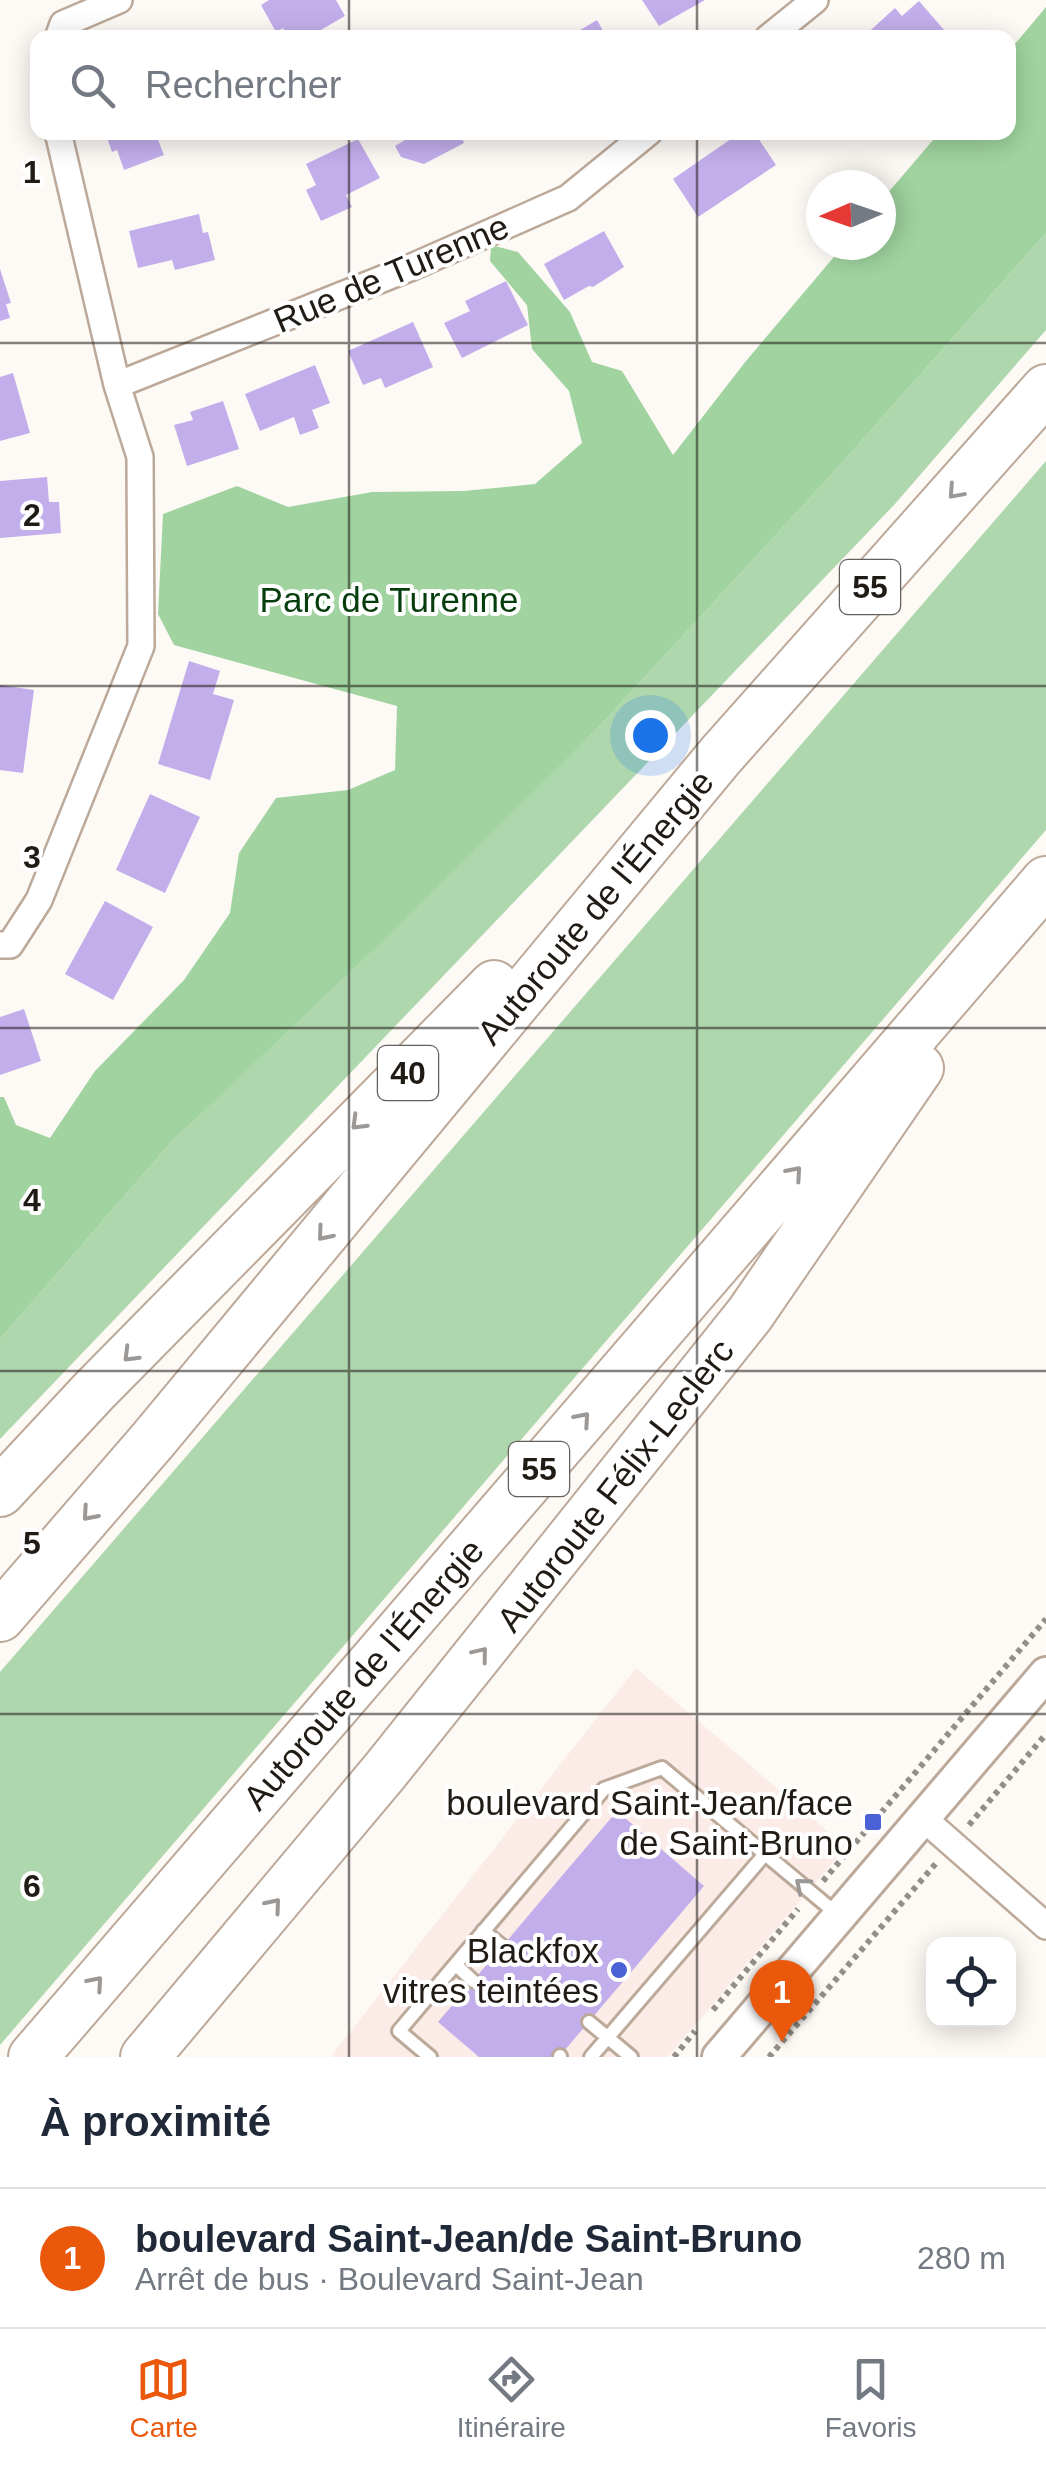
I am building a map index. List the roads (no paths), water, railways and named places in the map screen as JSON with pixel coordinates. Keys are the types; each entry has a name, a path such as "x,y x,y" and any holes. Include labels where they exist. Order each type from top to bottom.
{"highway":[{"name":"Autoroute de l'Énergie","path":"0,1617 166,1425 721,754 1046,389"},
{"name":"40","path":"0,1492 94,1391 721,754"},
{"name":"Autoroute de l'Énergie","path":"32,2057 1046,882"},
{"name":"Autoroute Félix-Leclerc","path":"145,2057 421,1727 750,1314 1046,882"}],"street":[{"path":"61,30 63,24 120,0"},
{"path":"778,30 815,0"},
{"path":"0,945 10,945 38,900 141,646 140,458 117,385 60,140"},
{"name":"Rue de Turenne","path":"117,385 412,267 568,198 639,140"},
{"path":"719,2057 1046,1674"},
{"path":"923,1818 1046,1926"}],"lane":[{"path":"430,2057 399,2031 604,1788 662,1768 839,1916"},
{"path":"592,2057 766,1854"},
{"path":"483,1931 502,1946"},
{"path":"456,1965 473,1981"},
{"path":"590,2022 631,2057"}],"place":[{"name":"boulevard Saint-Jean/face de Saint-Bruno","path":"873,1822"},
{"name":"Blackfox vitres teintées","path":"619,1970"},
{"name":"boulevard Saint-Jean/de Saint-Bruno","path":"782,2042"}],"park label":[{"name":"Parc de Turenne","path":"389,599"}]}
